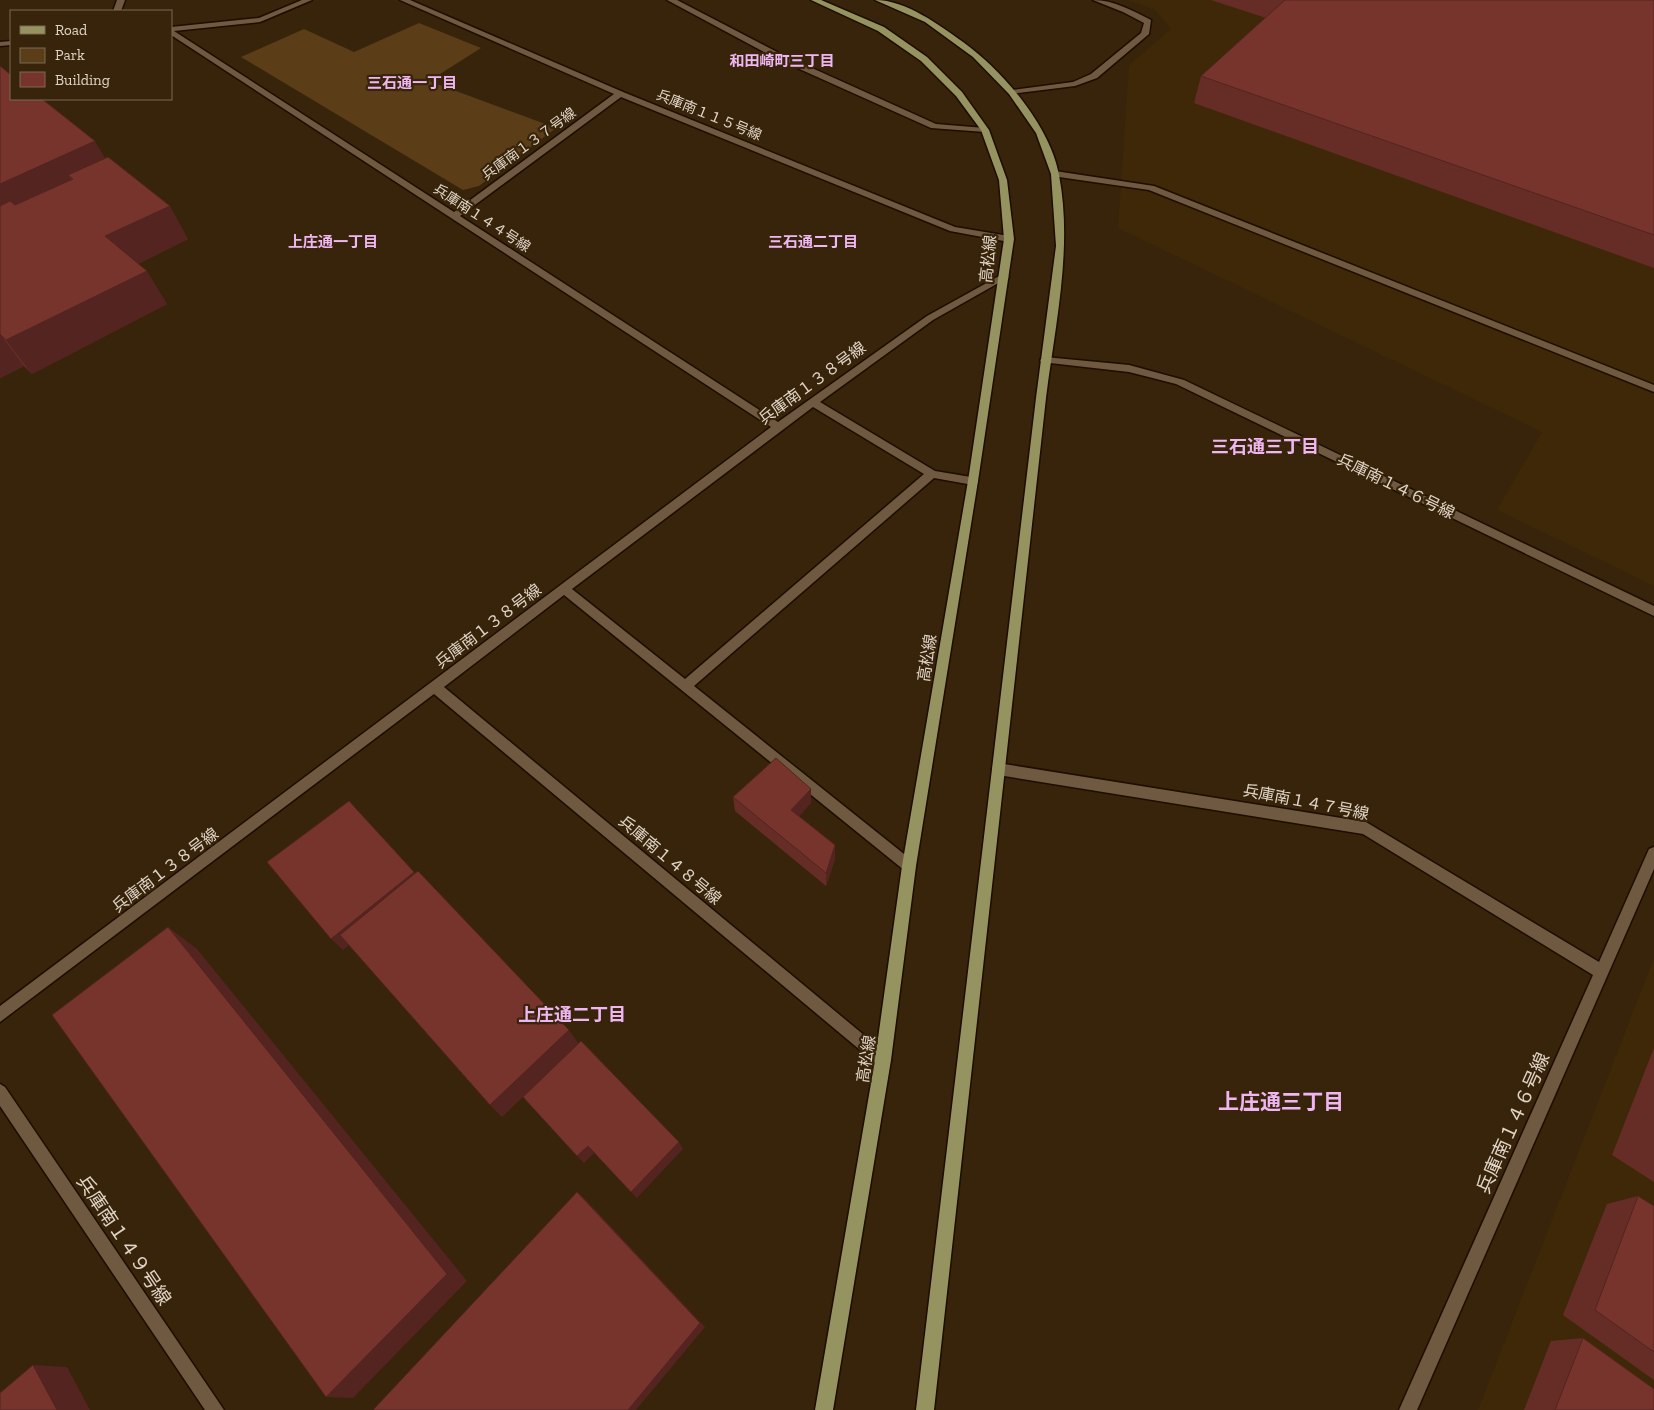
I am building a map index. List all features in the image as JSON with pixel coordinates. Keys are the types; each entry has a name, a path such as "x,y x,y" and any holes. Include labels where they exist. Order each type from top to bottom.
{"main road":[{"name":"高松線","path":"814,0 881,28 924,59 959,94 985,130 1002,180 1009,239 973,482 909,866 883,1060 824,1410"},
{"path":"879,0 928,20 976,55 1012,92 1040,133 1056,174 1061,246 1045,360 925,1410"}],"street":[{"path":"172,31 260,20 308,0"},
{"name":"兵庫南１１５号線","path":"404,0 620,94 953,229 1009,239"},
{"path":"671,0 778,56 934,126 985,130"},
{"path":"1012,92 1075,84 1094,76 1145,34 1148,22 1126,10 1098,0"},
{"name":"兵庫南１４４号線","path":"172,32 778,427"},
{"name":"兵庫南１３７号線","path":"454,216 620,94"},
{"path":"1056,174 1151,188 1654,389"},
{"name":"兵庫南１３８号線","path":"0,1015 778,427 930,318 1004,277"},
{"name":"兵庫南１４６号線","path":"1045,360 1115,364 1149,371 1180,382 1654,611"},
{"path":"813,402 932,474 973,482"},
{"path":"685,687 932,474"},
{"path":"564,589 909,866"},
{"name":"兵庫南１４８号線","path":"434,687 883,1060"},
{"name":"兵庫南１４７号線","path":"998,769 1366,828 1602,972"},
{"name":"兵庫南１４６号線","path":"1408,1410 1654,853"},
{"name":"兵庫南１４９号線","path":"0,1092 215,1410"}],"shaded area":[{"path":"1127,0 1654,0 1654,586 1497,510 1542,432 1118,228 1129,65 1171,29 1155,10"},
{"path":"1654,958 1654,1410 1478,1410"}],"green space":[{"path":"419,23 481,48 429,81 556,128 479,186 463,190 241,57 304,29 354,52"}],"building":[{"path":"1285,0 1654,0 1654,235 1201,76"},
{"path":"0,66 10,74 10,100 43,100 95,141 0,184"},
{"path":"108,157 170,206 105,236 147,271 6,340 0,334 0,206 10,201 15,205 73,179 68,175"},
{"path":"776,758 811,789 791,810 835,845 826,873 733,797"},
{"path":"349,801 414,872 331,939 267,862"},
{"path":"418,871 569,1030 490,1105 340,935"},
{"path":"168,927 447,1274 326,1397 52,1015"},
{"path":"581,1041 679,1142 631,1192 588,1146 577,1156 523,1097"},
{"path":"577,1192 700,1323 628,1410 373,1410"},
{"path":"1638,1196 1654,1206 1654,1352 1595,1310"},
{"path":"1583,1338 1654,1389 1654,1410 1555,1410"},
{"path":"33,1365 57,1410 0,1410 0,1393"}],"district":[{"name":"和田崎町三丁目","path":"782,61"},
{"name":"三石通一丁目","path":"412,83"},
{"name":"上庄通一丁目","path":"333,242"},
{"name":"三石通二丁目","path":"813,242"},
{"name":"三石通三丁目","path":"1265,447"},
{"name":"上庄通二丁目","path":"572,1015"},
{"name":"上庄通三丁目","path":"1281,1101"}]}
